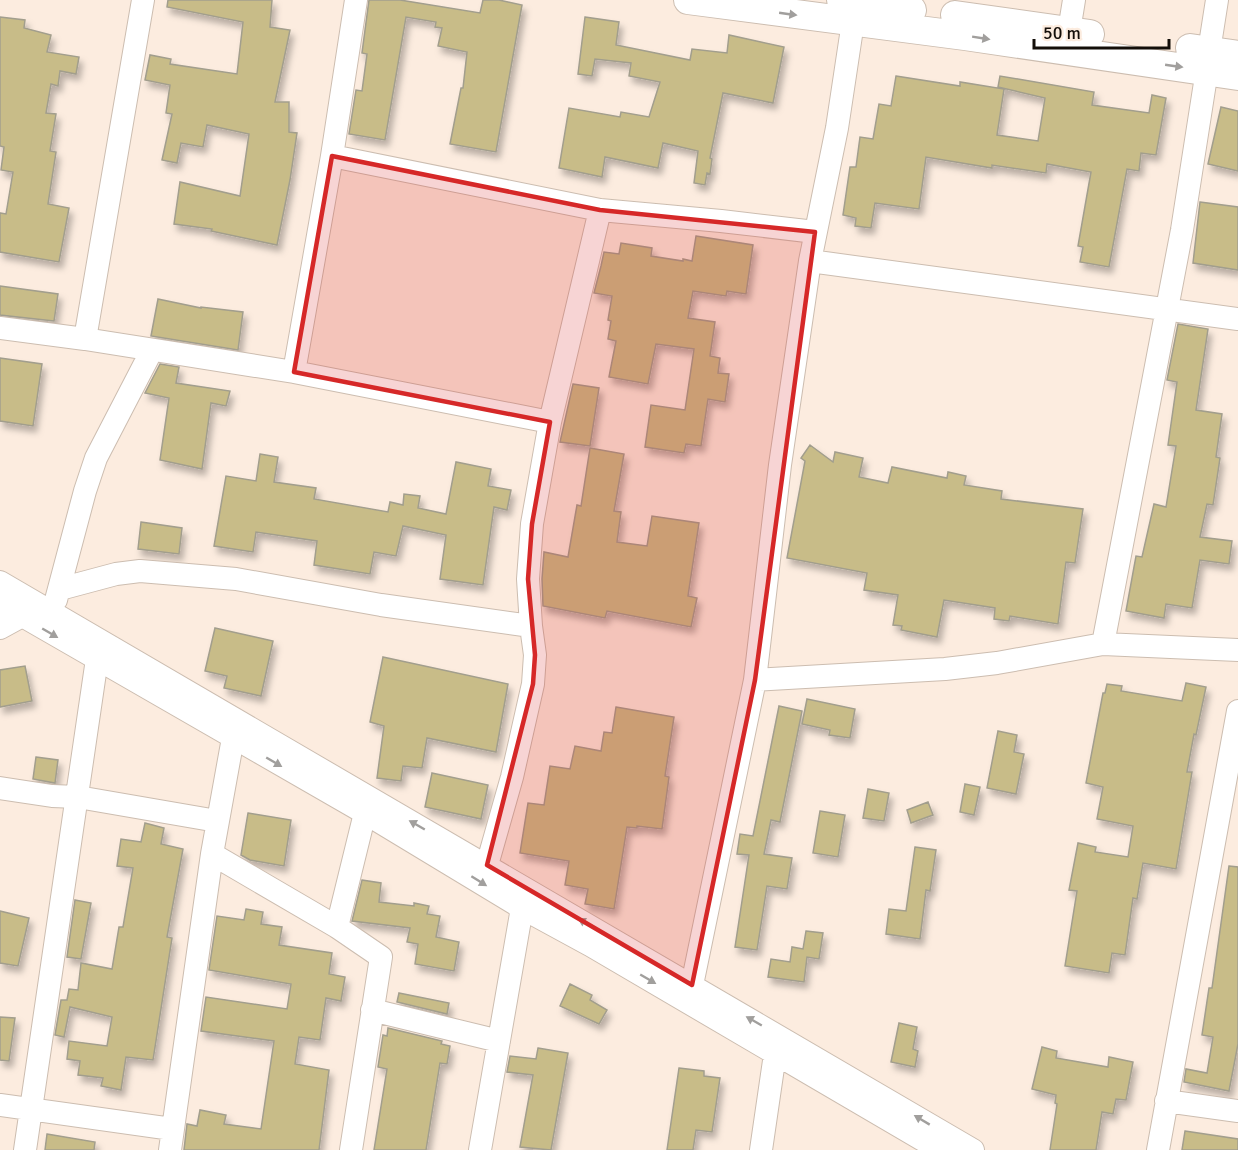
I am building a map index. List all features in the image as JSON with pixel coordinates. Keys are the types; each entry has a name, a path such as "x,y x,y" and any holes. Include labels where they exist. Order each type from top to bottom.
{"main road":[{"path":"688,0 868,11 1069,31 1208,61 1238,76"},
{"path":"868,11 965,36 1208,61 1238,55"}],"street":[{"path":"85,339 143,0"},
{"path":"294,372 332,156 356,0"},
{"path":"1069,31 1074,0"},
{"path":"1103,644 1182,230 1216,0"},
{"path":"693,985 754,680 780,465 815,232 837,128 868,11"},
{"path":"332,156 600,210 815,232"},
{"path":"487,865 512,777 533,684 535,655 528,579 532,524 550,422 600,210"},
{"path":"810,261 1238,319"},
{"path":"0,328 294,372 550,422"},
{"path":"53,611 85,490 96,458 152,350"},
{"path":"60,589 116,574 140,571 236,579 381,605 531,626"},
{"path":"0,582 487,865 526,900 590,945 973,1150"},
{"path":"0,603 365,813 526,900 693,985 778,1046 940,1150"},
{"path":"0,628 22,616"},
{"path":"754,680 945,669 997,663 1103,644 1238,650"},
{"path":"25,1150 97,659"},
{"path":"1158,1150 1238,711"},
{"path":"0,1105 31,1109 171,1139 217,821 233,738"},
{"path":"0,788 52,796 78,796 217,821"},
{"path":"337,927 365,813"},
{"path":"212,854 337,927 381,957 351,1150"},
{"path":"480,1150 526,900"},
{"path":"372,1010 499,1041"},
{"path":"761,1150 778,1046"},
{"path":"1166,1101 1238,1111"}],"highlighted area":[{"path":"332,156 600,210 815,232 755,680 692,985 487,865 533,684 535,655 528,579 532,524 550,422 294,372"}],"building":[{"path":"168,0 272,0 270,27 290,30 275,102 289,102 289,132 297,133 277,245 211,231 212,229 174,224 180,182 240,196 249,134 207,125 203,147 181,143 177,163 162,160 172,114 166,113 170,85 145,80 150,55 171,59 170,64 237,74 243,22 167,7"},
{"path":"369,0 400,0 480,13 483,0 499,0 522,5 496,152 450,144 461,88 463,88 467,52 438,46 442,28 435,27 436,22 406,17 385,140 349,134 356,90 362,91 367,54 362,53"},
{"path":"0,17 25,20 24,28 51,35 47,52 79,57 76,74 60,71 58,86 51,84 46,113 56,114 50,151 56,152 48,204 69,208 59,262 0,252 0,213 6,214 13,172 1,170 4,147 0,146"},
{"path":"585,17 619,22 616,45 690,60 692,49 727,53 729,35 784,47 773,103 723,93 710,158 712,159 710,174 707,173 705,185 694,183 698,151 663,143 658,168 605,157 602,177 559,168 569,108 620,117 621,112 649,117 660,82 629,76 631,63 595,59 592,76 578,74"},
{"path":"896,76 960,86 960,82 1004,89 997,135 1038,141 1045,98 998,87 1000,76 1094,92 1092,105 1149,113 1152,95 1166,98 1156,155 1141,153 1139,171 1127,169 1109,267 1080,262 1083,247 1078,246 1091,172 1047,164 1046,173 992,165 992,168 926,157 919,209 875,203 871,228 855,226 856,218 843,215 850,167 856,167 860,137 873,139 879,104 891,106"},
{"path":"1221,107 1238,111 1238,171 1208,164"},
{"path":"1200,202 1238,207 1238,270 1193,263"},
{"path":"696,236 753,245 746,294 727,291 726,296 693,291 688,318 715,322 710,356 720,358 718,373 729,374 725,402 708,399 701,446 686,444 684,453 645,447 651,405 685,410 694,349 656,344 648,384 609,377 616,341 608,339 612,296 594,293 604,252 619,254 621,243 652,248 651,256 692,261"},
{"path":"0,286 58,294 54,321 0,315"},
{"path":"158,299 201,308 243,312 238,350 151,336"},
{"path":"1178,324 1208,329 1196,410 1222,414 1216,457 1220,458 1213,505 1207,504 1200,537 1232,541 1229,564 1200,560 1192,608 1166,604 1164,618 1126,611 1136,556 1142,557 1154,504 1166,507 1176,446 1168,445 1177,382 1167,380"},
{"path":"0,358 42,364 33,426 0,421"},
{"path":"160,364 179,367 176,383 230,391 226,406 211,403 202,469 160,460 169,398 145,393"},
{"path":"573,384 599,388 590,446 560,442"},
{"path":"810,445 833,462 835,452 863,458 859,477 888,483 892,467 947,478 948,472 966,476 964,485 1002,491 1001,499 1083,509 1075,563 1066,562 1058,624 1010,616 1009,621 994,619 995,608 944,600 937,637 901,630 902,626 893,625 898,595 864,590 867,573 787,558 805,461 801,458"},
{"path":"590,448 624,454 614,511 621,512 617,542 647,546 652,516 699,523 688,596 697,598 691,627 607,611 605,618 543,606 544,552 568,557 577,505 581,506"},
{"path":"260,454 278,457 274,482 316,488 314,499 388,512 390,502 403,505 404,494 420,496 418,508 446,514 456,462 491,469 488,486 511,490 507,510 494,507 483,585 440,579 446,535 403,526 396,556 374,552 370,574 314,565 317,541 256,532 253,552 214,546 226,476 256,481"},
{"path":"141,522 182,528 179,554 138,549"},
{"path":"215,628 273,641 261,696 224,688 227,676 205,671"},
{"path":"383,657 508,684 496,752 427,738 422,768 403,766 401,781 377,778 384,726 370,722"},
{"path":"25,666 32,701 0,707 0,670"},
{"path":"1186,683 1206,687 1187,772 1192,772 1176,869 1143,863 1137,899 1133,898 1125,955 1112,953 1109,973 1065,966 1077,891 1069,890 1078,843 1096,847 1095,852 1128,857 1133,826 1097,819 1103,787 1086,783 1103,693 1105,693 1107,684 1122,686 1121,691 1182,701"},
{"path":"807,699 855,709 850,738 829,735 830,730 802,724"},
{"path":"779,706 802,711 780,822 771,820 764,854 792,858 787,889 767,886 757,950 735,947 749,855 737,854 740,834 753,836"},
{"path":"616,707 674,717 665,776 669,777 662,829 627,827 614,909 585,904 588,889 565,885 569,861 520,853 528,803 544,805 550,766 570,769 575,746 601,751 604,732 612,733"},
{"path":"998,731 1017,735 1014,752 1024,754 1016,794 987,788"},
{"path":"36,757 58,760 55,783 33,779"},
{"path":"432,773 488,785 481,819 425,807"},
{"path":"965,784 980,787 974,815 960,812"},
{"path":"868,789 889,793 884,821 863,818"},
{"path":"928,802 933,815 911,823 907,810"},
{"path":"820,811 845,815 838,857 813,853"},
{"path":"248,813 291,820 284,866 250,860 241,855"},
{"path":"145,823 164,828 161,844 183,849 167,937 172,938 153,1060 126,1057 121,1090 101,1086 103,1078 78,1075 80,1061 67,1059 69,1041 107,1046 112,1017 70,1007 64,1037 55,1035 61,1000 67,1000 69,989 78,990 81,963 112,969 119,927 123,927 133,868 117,866 121,839 141,842"},
{"path":"915,847 936,850 930,891 926,890 920,939 886,934 889,909 906,911"},
{"path":"1229,866 1238,867 1238,1044 1229,1091 1184,1082 1186,1069 1207,1073 1213,1037 1202,1035 1209,988 1212,988"},
{"path":"362,880 381,883 379,902 429,906 427,914 440,916 436,937 459,942 454,971 415,964 418,944 407,942 410,928 352,921"},
{"path":"75,900 91,903 81,959 67,957"},
{"path":"246,909 263,912 261,924 282,927 279,945 332,953 329,974 345,977 341,1001 326,998 320,1040 299,1037 295,1064 329,1070 319,1150 184,1150 187,1124 197,1126 200,1110 226,1115 224,1124 261,1129 274,1041 201,1031 206,997 287,1009 291,984 209,970 217,916 244,920"},
{"path":"0,911 29,918 18,966 0,963"},
{"path":"806,931 823,933 819,959 807,957 804,982 768,977 771,959 790,962 792,947 803,949"},
{"path":"570,984 592,995 590,1000 607,1010 599,1024 560,1006"},
{"path":"399,993 449,1003 447,1014 397,1002"},
{"path":"0,1017 15,1018 9,1061 0,1060"},
{"path":"899,1023 917,1027 913,1049 918,1051 915,1067 891,1062"},
{"path":"388,1028 442,1041 441,1044 450,1046 447,1064 440,1063 426,1150 374,1150 387,1069 378,1067 383,1035 387,1036"},
{"path":"1042,1047 1057,1051 1056,1058 1108,1067 1109,1057 1133,1062 1126,1100 1116,1099 1113,1114 1102,1112 1096,1150 1050,1150 1057,1104 1055,1103 1056,1095 1032,1089"},
{"path":"538,1048 568,1053 551,1150 520,1147 533,1075 507,1072 510,1056 536,1059"},
{"path":"679,1068 704,1071 704,1076 720,1078 712,1132 696,1130 693,1150 667,1150"},
{"path":"1185,1131 1238,1139 1238,1150 1182,1150"},
{"path":"47,1134 95,1142 94,1150 45,1150"}]}
